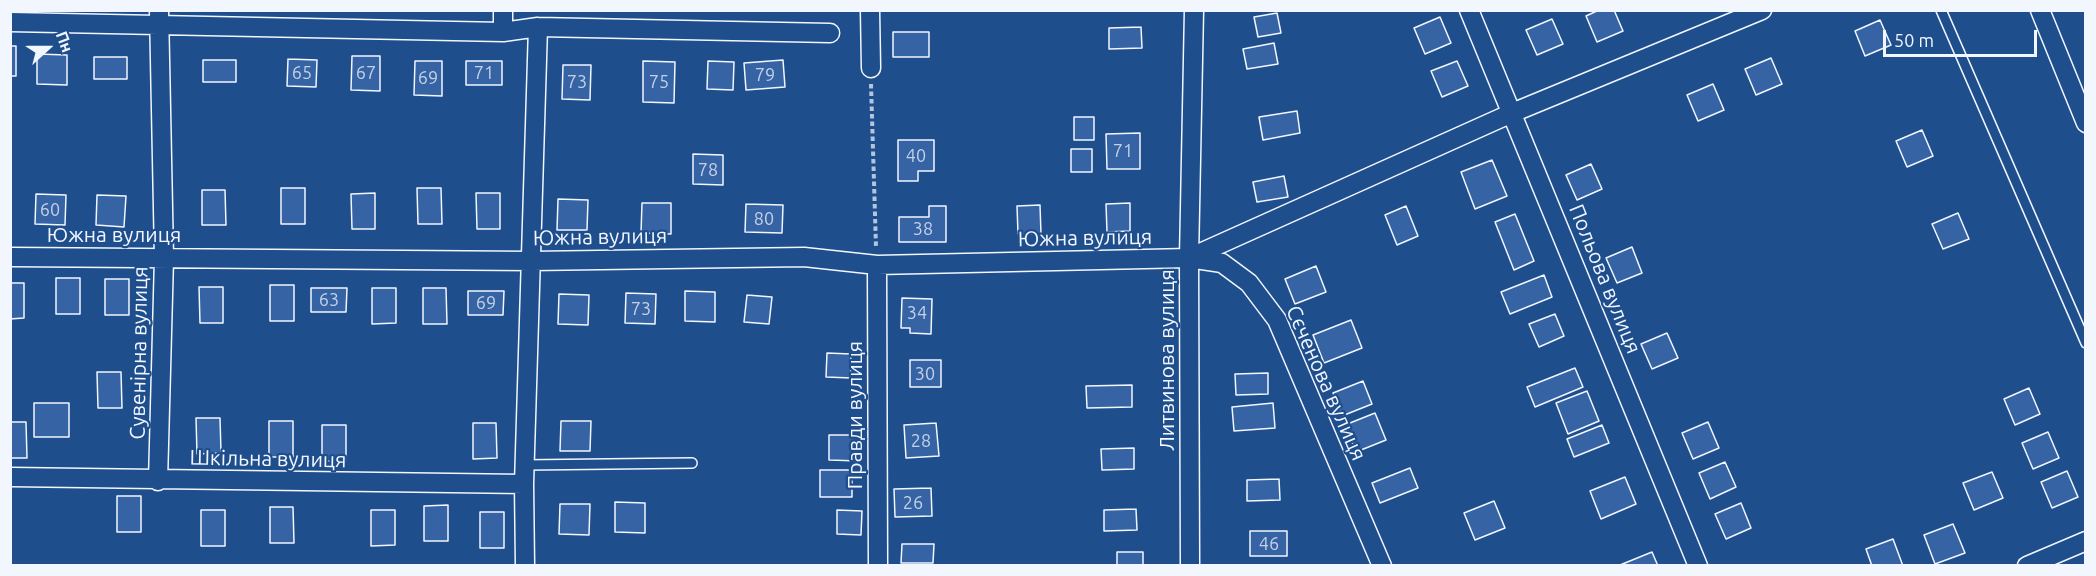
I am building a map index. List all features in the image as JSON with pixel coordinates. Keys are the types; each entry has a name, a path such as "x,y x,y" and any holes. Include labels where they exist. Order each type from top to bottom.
{"street":[{"path":"503,10 503,32"},
{"path":"870,10 870,68"},
{"name":"Литвинова вулиця","path":"1190,566 1189,258 1194,10"},
{"name":"Польова вулиця","path":"1469,10 1698,566"},
{"path":"1189,258 1512,114 1762,10"},
{"path":"2040,10 2085,123"},
{"path":"10,22 159,18 503,32 538,27 830,33"},
{"name":"Сувенірна вулиця","path":"158,481 164,258 159,18"},
{"path":"525,566 524,484 538,27"},
{"name":"Южна вулиця","path":"10,257 532,261 804,257 877,265 1189,258"},
{"name":"Сєченова вулиця","path":"1189,258 1222,263 1249,283 1277,320 1382,566"},
{"name":"Правди вулиця","path":"877,265 878,566"},
{"name":"Шкільна вулиця","path":"10,477 158,481 524,484"},
{"path":"2027,566 2085,541"}],"lane":[{"path":"1941,10 2085,343"},
{"path":"525,465 692,463"}],"path":[{"path":"870,68 877,265"}],"building":[{"path":"1599,10 1614,10 1623,31 1597,42 1586,16"},
{"path":"1277,13 1281,33 1258,37 1254,17"},
{"path":"1440,17 1451,43 1425,54 1414,28"},
{"path":"1552,19 1563,44 1537,55 1526,30"},
{"path":"1880,20 1891,45 1865,56 1855,31"},
{"path":"1141,27 1142,48 1109,49 1109,28"},
{"path":"893,32 929,32 929,57 893,57"},
{"path":"1274,43 1278,64 1247,69 1243,49"},
{"path":"10,46 16,46 16,76 10,76"},
{"path":"37,54 67,55 67,85 37,84"},
{"path":"352,56 380,56 380,91 351,90"},
{"path":"94,57 127,57 127,79 94,79"},
{"path":"1771,58 1782,84 1756,95 1745,69"},
{"path":"288,59 317,60 316,87 287,86"},
{"path":"203,60 236,60 236,82 203,82"},
{"path":"783,60 785,87 746,90 744,63"},
{"path":"415,61 442,61 442,96 414,95"},
{"path":"466,61 502,61 502,85 466,85"},
{"path":"643,61 675,62 674,103 643,102"},
{"path":"708,61 734,62 733,90 707,89"},
{"path":"1457,61 1468,86 1442,97 1431,71"},
{"path":"563,65 591,65 590,100 562,99"},
{"path":"1713,84 1724,110 1698,121 1687,95"},
{"path":"1297,111 1300,133 1263,140 1259,117"},
{"path":"1074,117 1094,117 1094,140 1074,140"},
{"path":"1922,130 1933,156 1907,167 1896,141"},
{"path":"1140,133 1140,169 1107,169 1106,134"},
{"path":"898,140 934,140 934,171 918,171 918,181 898,181"},
{"path":"1071,149 1092,149 1092,172 1071,172"},
{"path":"693,154 723,155 723,185 693,184"},
{"path":"1492,160 1507,196 1475,209 1461,172"},
{"path":"1591,164 1602,189 1577,200 1566,175"},
{"path":"1284,176 1288,197 1257,202 1253,182"},
{"path":"281,188 305,188 305,224 281,224"},
{"path":"417,188 441,188 442,224 418,224"},
{"path":"202,190 225,190 226,225 202,225"},
{"path":"375,193 375,229 352,229 351,194"},
{"path":"476,193 500,193 500,229 477,229"},
{"path":"36,194 66,195 65,225 35,224"},
{"path":"97,195 126,196 124,227 96,225"},
{"path":"558,199 588,200 587,230 557,230"},
{"path":"642,203 671,203 671,234 641,233"},
{"path":"1130,203 1130,231 1107,232 1106,204"},
{"path":"746,204 783,205 782,233 745,232"},
{"path":"1040,205 1041,234 1018,234 1017,206"},
{"path":"929,206 946,206 946,242 899,242 899,217 929,217"},
{"path":"1406,206 1418,236 1397,245 1385,215"},
{"path":"1958,213 1969,239 1943,249 1932,224"},
{"path":"1515,214 1534,261 1514,270 1495,222"},
{"path":"1632,247 1642,273 1617,283 1606,258"},
{"path":"1316,266 1326,292 1295,304 1285,279"},
{"path":"1544,275 1552,297 1510,314 1501,292"},
{"path":"56,278 80,278 80,314 56,314"},
{"path":"105,279 129,279 129,315 105,315"},
{"path":"10,283 24,283 24,318 10,319"},
{"path":"270,285 294,285 294,321 270,321"},
{"path":"199,287 223,287 223,323 200,323"},
{"path":"311,288 347,288 346,312 311,312"},
{"path":"372,288 396,288 396,323 372,324"},
{"path":"423,288 446,288 447,324 423,324"},
{"path":"468,291 504,291 503,315 468,315"},
{"path":"685,291 715,292 715,322 685,321"},
{"path":"626,293 656,294 655,324 625,323"},
{"path":"559,294 589,295 588,325 558,324"},
{"path":"747,295 772,297 769,324 744,322"},
{"path":"902,298 932,299 931,334 910,333 910,328 901,328"},
{"path":"1555,314 1564,336 1539,347 1529,324"},
{"path":"1351,320 1362,348 1324,363 1313,335"},
{"path":"1667,333 1678,358 1652,369 1641,344"},
{"path":"827,353 851,354 851,378 826,377"},
{"path":"910,360 941,360 941,387 910,387"},
{"path":"1575,368 1583,387 1535,407 1527,387"},
{"path":"97,372 121,372 122,408 98,408"},
{"path":"1268,373 1268,394 1236,395 1235,374"},
{"path":"1363,381 1372,404 1342,416 1333,393"},
{"path":"1132,385 1132,407 1087,408 1086,386"},
{"path":"2029,388 2040,414 2015,425 2004,399"},
{"path":"1587,391 1599,421 1568,434 1556,403"},
{"path":"34,403 69,403 69,437 34,437"},
{"path":"1273,403 1275,428 1234,431 1232,407"},
{"path":"1375,413 1386,440 1356,452 1345,425"},
{"path":"196,418 220,418 221,453 197,454"},
{"path":"269,421 293,421 293,457 269,457"},
{"path":"561,421 591,421 590,451 560,451"},
{"path":"10,422 26,422 27,458 10,458"},
{"path":"1708,422 1719,448 1693,459 1682,433"},
{"path":"473,423 496,423 497,458 473,459"},
{"path":"936,423 939,456 906,458 904,425"},
{"path":"322,425 346,425 346,461 322,461"},
{"path":"1602,425 1609,443 1574,457 1567,439"},
{"path":"2048,432 2059,458 2033,469 2022,443"},
{"path":"829,435 859,435 859,461 829,460"},
{"path":"1134,448 1134,469 1102,470 1101,449"},
{"path":"1725,462 1736,487 1710,499 1699,473"},
{"path":"1410,468 1418,488 1380,503 1372,483"},
{"path":"820,470 852,470 852,497 820,497"},
{"path":"2067,471 2078,497 2052,508 2041,482"},
{"path":"1992,472 2003,498 1974,510 1963,483"},
{"path":"1625,477 1636,504 1601,519 1590,491"},
{"path":"1279,479 1280,500 1247,501 1247,480"},
{"path":"931,488 932,516 895,517 894,489"},
{"path":"117,496 141,496 141,532 117,532"},
{"path":"1494,501 1505,528 1475,540 1464,513"},
{"path":"615,502 645,503 645,533 615,532"},
{"path":"1741,503 1751,528 1726,539 1715,514"},
{"path":"560,504 590,504 589,535 559,534"},
{"path":"448,505 448,541 424,541 424,506"},
{"path":"270,507 293,507 294,543 270,543"},
{"path":"1136,509 1137,530 1104,531 1104,510"},
{"path":"201,510 225,510 225,546 201,546"},
{"path":"371,510 395,510 395,545 371,546"},
{"path":"837,510 862,511 861,535 837,534"},
{"path":"480,512 504,512 504,548 480,548"},
{"path":"1953,524 1965,553 1935,564 1924,535"},
{"path":"1250,531 1287,531 1287,556 1250,556"},
{"path":"1893,539 1903,566 1872,566 1866,549"},
{"path":"902,544 934,544 933,563 901,563"},
{"path":"1117,552 1143,552 1143,566 1117,566"},
{"path":"1652,552 1658,566 1620,566 1620,565"}]}
